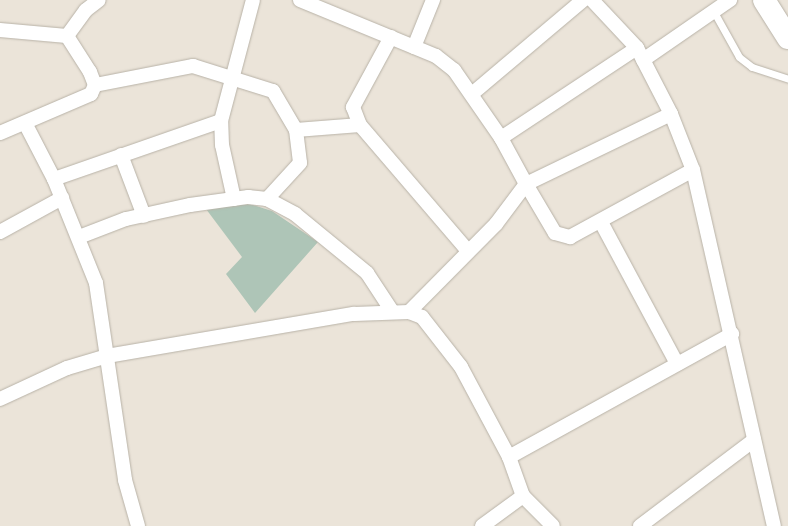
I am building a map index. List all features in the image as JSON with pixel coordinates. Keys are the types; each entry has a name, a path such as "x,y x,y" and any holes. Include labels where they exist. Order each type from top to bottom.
{"main road":[{"path":"764,0 788,38"}],"street":[{"path":"67,36 86,10 99,0"},
{"path":"234,199 222,145 221,121 253,0"},
{"path":"300,0 414,47 454,70 473,93 501,138 549,225 562,237 601,222 694,170"},
{"path":"414,47 433,0"},
{"path":"473,93 583,0"},
{"path":"592,0 637,48 671,114 694,170 774,526"},
{"path":"643,60 730,0"},
{"path":"0,30 67,36"},
{"path":"67,36 95,84"},
{"path":"391,37 353,107 360,125 468,251"},
{"path":"501,138 637,48"},
{"path":"95,84 193,66 233,76 274,91 296,130 300,163 267,199"},
{"path":"0,133 91,94 95,84"},
{"path":"409,312 496,224 526,184 671,114"},
{"path":"54,179 221,121"},
{"path":"24,123 54,179 79,237 96,283 125,480 138,526"},
{"path":"296,130 360,125"},
{"path":"121,155 144,216"},
{"path":"0,232 62,198"},
{"path":"79,237 144,216 234,199 267,199 295,214 367,273 392,311"},
{"path":"601,222 677,364"},
{"path":"0,399 67,368 106,356 250,330 392,311 409,312 422,317 461,367 509,457 523,496 553,526"},
{"path":"509,457 732,334"},
{"path":"640,526 754,440"},
{"path":"482,526 523,496"}],"lane":[{"path":"714,12 739,57 752,67 788,79"}],"green space":[{"path":"250,204 272,211 318,242 255,313 226,274 242,257 206,209"}]}
